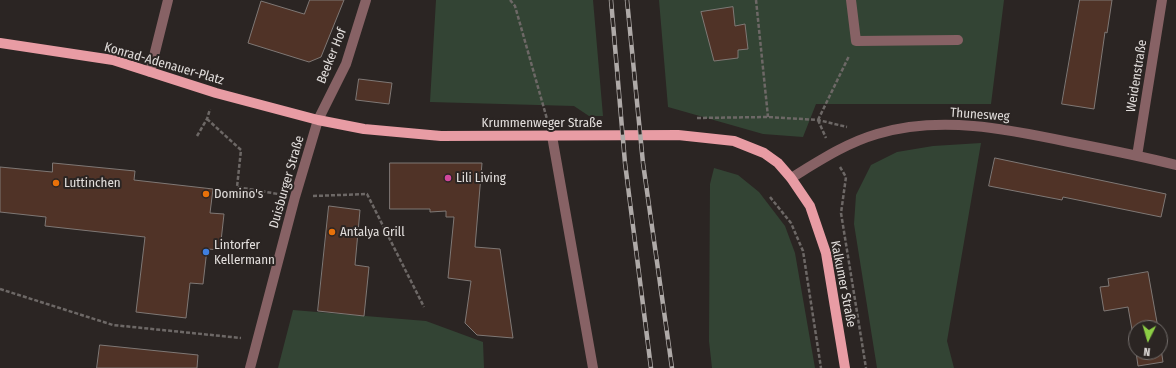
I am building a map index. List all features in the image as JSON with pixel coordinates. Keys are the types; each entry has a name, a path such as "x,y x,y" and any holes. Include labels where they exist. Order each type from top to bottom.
{"main road":[{"name":"Konrad-Adenauer-Platz","path":"0,43 113,60 216,93 318,120"},
{"name":"Krummenweger Straße","path":"318,120 364,129 441,136 694,136 734,141 764,153"},
{"name":"Kalkumer Straße","path":"764,153 778,163 791,178 810,206 826,253 845,368"}],"street":[{"path":"150,72 168,0"},
{"name":"Beeker Hof","path":"318,120 346,64 366,0"},
{"path":"851,0 856,41 958,40"},
{"name":"Weidenstraße","path":"1137,156 1162,0"},
{"name":"Duisburger Straße","path":"250,368 295,197 318,120"},
{"name":"Thunesweg","path":"791,178 832,152 877,134 912,127 959,125 1005,129 1176,165"},
{"path":"552,136 593,368"}],"path":[{"path":"510,0 515,6 552,136"},
{"path":"756,0 768,117"},
{"path":"693,118 768,117 818,120 856,41"},
{"path":"197,136 207,119 241,150 237,187 295,197 367,194 424,307"},
{"path":"832,152 846,176 841,213 866,368"},
{"path":"770,197 791,223 802,251 822,368"},
{"path":"0,289 112,325 257,340"}],"green space":[{"path":"436,0 593,0 603,116 589,116 574,106 430,102"},
{"path":"659,0 1004,0 991,104 816,104 803,137 763,134 668,107"},
{"path":"981,143 947,341 954,368 877,368 854,224 856,195 871,165 897,152 933,146"},
{"path":"714,168 738,175 759,192 785,226 795,253 815,368 712,368 709,341 710,184"},
{"path":"293,310 426,321 483,342 484,368 278,368"}],"building":[{"path":"310,0 344,0 321,57 309,62 248,43 261,1 304,14"},
{"path":"1080,0 1112,0 1107,33 1105,32 1094,109 1062,104"},
{"path":"733,7 735,26 745,24 748,49 738,50 738,58 714,61 701,12"},
{"path":"359,79 392,83 389,104 356,100"},
{"path":"995,158 1166,194 1161,217 1063,197 1062,200 989,186"},
{"path":"53,163 135,171 134,180 213,189 210,213 224,214 220,250 207,249 203,284 190,283 186,318 136,312 145,237 45,226 46,217 0,212 0,167 52,172"},
{"path":"390,163 482,163 475,247 500,249 513,338 477,335 465,323 471,281 448,278 454,217 446,217 446,211 430,212 430,209 390,209"},
{"path":"329,206 360,210 355,265 369,267 364,316 318,311"},
{"path":"1148,272 1157,320 1130,320 1128,307 1104,311 1100,287 1109,286 1108,279"},
{"path":"100,345 198,355 197,368 97,368"},
{"path":"1137,360 1163,360 1163,362 1138,366"}],"railway":[{"path":"611,0 625,163 651,368"},
{"path":"627,0 643,163 672,368"}],"place":[{"name":"Lili Living","path":"448,178"},
{"name":"Luttinchen","path":"56,183"},
{"name":"Domino's","path":"206,194"},
{"name":"Antalya Grill","path":"332,232"},
{"name":"Lintorfer Kellermann","path":"206,252"}]}
